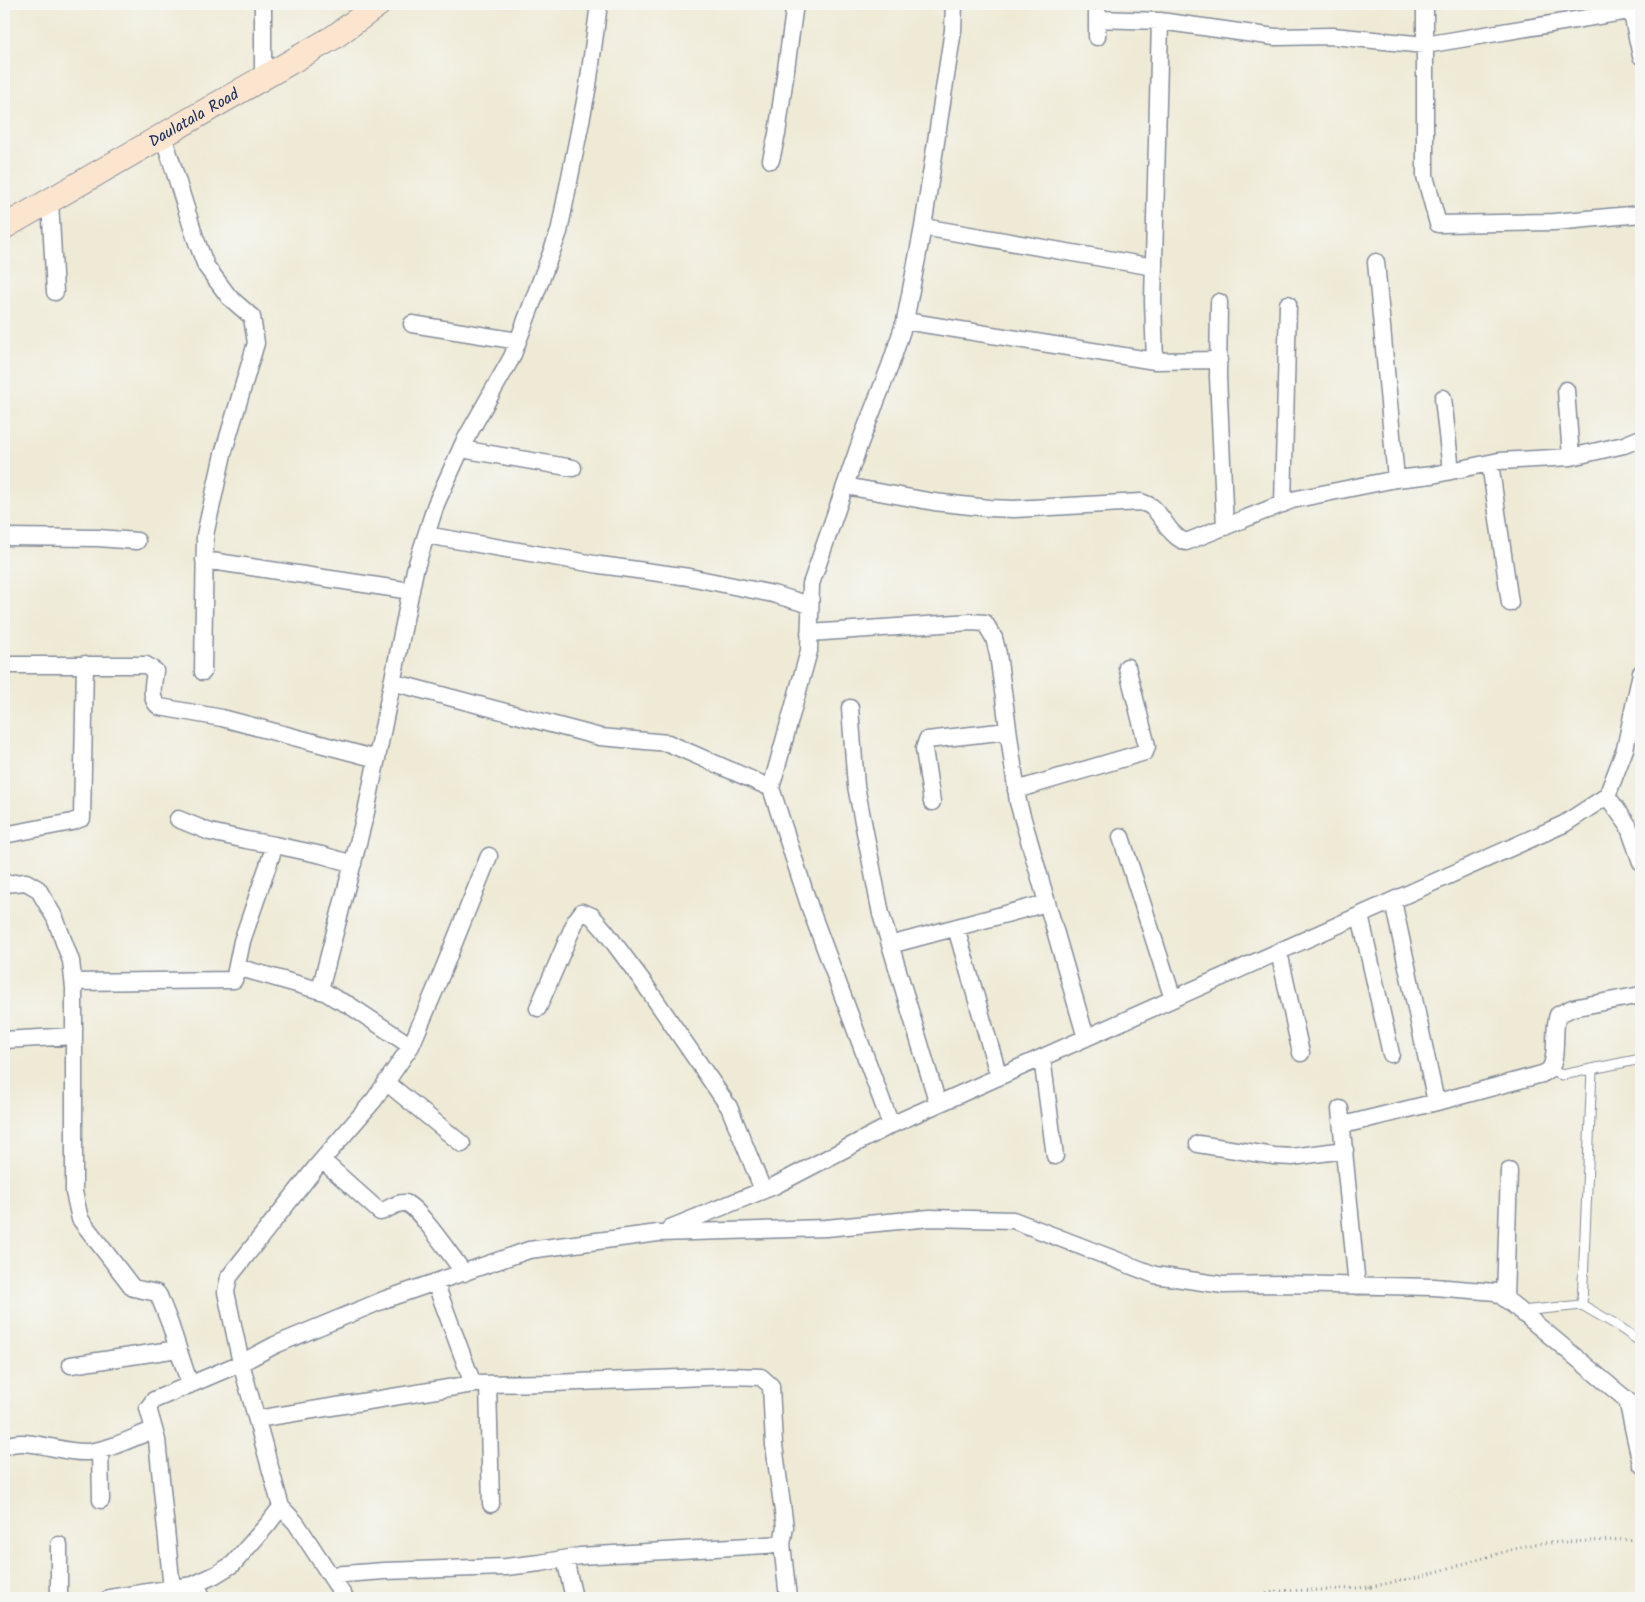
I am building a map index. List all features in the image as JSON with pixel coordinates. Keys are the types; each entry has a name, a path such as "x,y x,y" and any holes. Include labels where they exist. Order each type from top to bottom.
{"main road":[{"name":"Daulatala Road","path":"4,227 334,36 379,4"}],"street":[{"path":"263,4 263,78"},
{"path":"320,990 366,812 415,570 426,535 436,504 461,449 512,357 559,232 588,86 598,4"},
{"path":"771,160 777,134 796,4"},
{"path":"891,1125 810,908 772,788 807,656 811,584 906,321 923,227 952,30 954,4"},
{"path":"1425,4 1425,176 1438,224 1554,222 1641,214"},
{"path":"1097,37 1097,11 1275,37 1333,36 1425,45 1635,8 1641,56"},
{"path":"1155,361 1154,266 1160,20"},
{"path":"163,135 206,266 229,297 252,317 256,344 219,469 205,535 203,672"},
{"path":"50,201 55,292"},
{"path":"923,227 1154,266"},
{"path":"1376,262 1396,479"},
{"path":"1219,302 1218,378 1225,527"},
{"path":"1283,504 1288,304"},
{"path":"906,321 1155,361 1219,360"},
{"path":"412,324 518,341"},
{"path":"1566,390 1571,457"},
{"path":"1443,398 1451,471"},
{"path":"845,486 934,502 990,508 1014,509 1141,502 1152,507 1180,540 1186,542 1292,500 1396,479 1432,475 1490,463 1523,459 1571,457 1624,445 1641,438"},
{"path":"461,449 573,468"},
{"path":"1490,463 1510,604"},
{"path":"426,535 600,565 689,576 773,594 810,605"},
{"path":"4,537 98,538 137,542"},
{"path":"204,560 411,591"},
{"path":"809,633 971,622 985,623 994,638 998,654 1018,802 1086,1038"},
{"path":"4,836 72,822 82,818 85,664"},
{"path":"11,665 146,665 155,671 153,699 160,707 222,718 377,759"},
{"path":"1016,790 1145,752 1147,746 1127,667"},
{"path":"658,1233 763,1190 891,1125 1564,824 1607,796 1625,749 1641,673"},
{"path":"392,682 600,737 668,743 772,788"},
{"path":"850,708 856,786 881,914 938,1104"},
{"path":"932,802 924,749 927,740 1008,731"},
{"path":"1607,796 1628,825 1641,862"},
{"path":"178,819 210,832 275,845 353,864"},
{"path":"1121,837 1173,999"},
{"path":"74,982 234,980 242,942 275,845"},
{"path":"345,1598 296,1523 281,1506 241,1364 226,1292 229,1277 322,1160 374,1100 411,1046 489,856"},
{"path":"4,884 26,882 38,889 55,918 71,961 74,982 74,1192 80,1219 134,1288 157,1293 170,1324 190,1385"},
{"path":"1393,901 1436,1102"},
{"path":"890,945 1047,903"},
{"path":"538,1008 576,920 582,912 592,916 640,979 729,1107 763,1190"},
{"path":"1360,915 1391,1054"},
{"path":"956,928 999,1077"},
{"path":"1278,952 1301,1053"},
{"path":"237,967 320,990 349,1005 411,1046"},
{"path":"1343,1125 1542,1074 1548,1070 1554,1058 1555,1024 1558,1015 1572,1008 1641,996"},
{"path":"4,1040 74,1036"},
{"path":"1042,1058 1055,1156"},
{"path":"386,1082 462,1144"},
{"path":"1340,1109 1357,1286"},
{"path":"1198,1144 1292,1157 1345,1150"},
{"path":"322,1160 380,1212 398,1204 411,1204 464,1273"},
{"path":"1505,1298 1509,1171"},
{"path":"172,1589 157,1440 148,1408 154,1400 241,1364 275,1345 386,1300 529,1250 658,1233 826,1228 930,1218 1013,1220 1155,1275 1223,1285 1281,1284 1434,1287 1496,1292 1627,1400 1641,1464"},
{"path":"435,1282 481,1384 491,1504"},
{"path":"71,1365 178,1349"},
{"path":"257,1419 481,1384 730,1376 760,1377 772,1386 774,1445 785,1527 782,1544 788,1598"},
{"path":"4,1447 9,1444 28,1443 60,1450 86,1452 100,1450 153,1430"},
{"path":"100,1450 101,1500"},
{"path":"110,1598 172,1589 200,1591 215,1575 233,1564 281,1506"},
{"path":"331,1576 384,1571 506,1567 580,1556 782,1544"},
{"path":"59,1545 59,1598"},
{"path":"565,1559 574,1598"}],"lane":[{"path":"1548,1070 1562,1075 1641,1059"},
{"path":"1582,1305 1592,1070"},
{"path":"1521,1311 1582,1305 1641,1342"}],"path":[{"path":"1252,1598 1276,1590 1328,1590 1370,1587 1422,1576 1521,1547 1542,1543 1641,1539"},
{"path":"1368,1598 1370,1587"}]}
